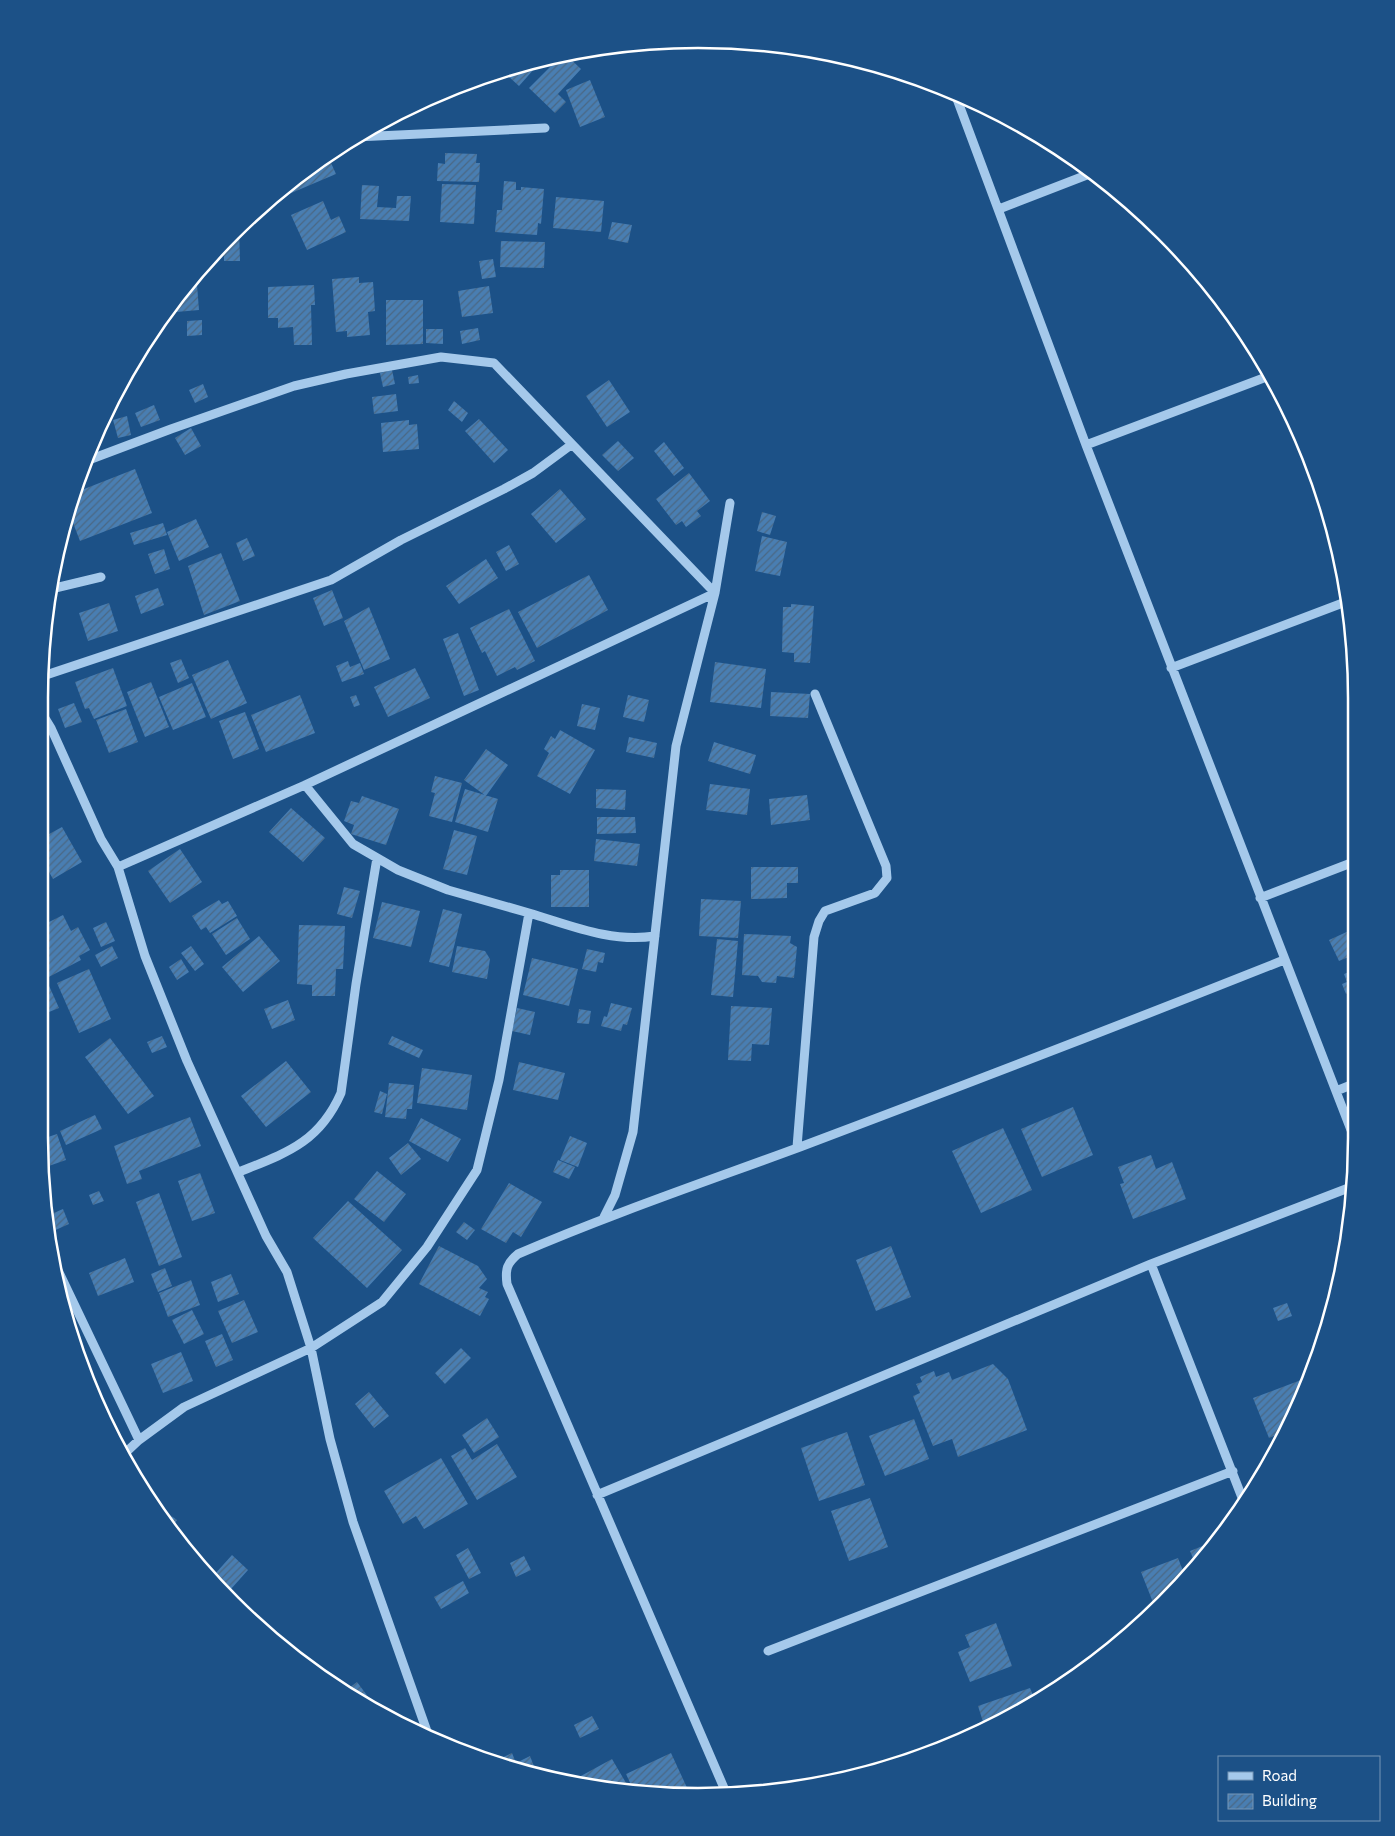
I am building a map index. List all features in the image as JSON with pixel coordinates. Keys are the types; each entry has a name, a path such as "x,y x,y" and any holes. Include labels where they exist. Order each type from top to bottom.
{"street":[{"path":"958,103 1171,668 1348,1122"},
{"path":"371,136 545,128"},
{"path":"999,209 1085,176"},
{"path":"94,458 294,386 441,357 494,363 571,446 715,593"},
{"path":"1086,445 1263,378"},
{"path":"49,673 331,580 401,540 533,473 571,446"},
{"path":"604,1217 616,1195 634,1132 676,746 715,593 730,504"},
{"path":"57,588 101,577"},
{"path":"118,867 305,785 715,593"},
{"path":"1171,668 1340,604"},
{"path":"798,1147 814,937 819,921 825,911 875,892 887,878 886,866 815,694"},
{"path":"48,723 101,840 118,867 145,956 187,1060 239,1172 266,1236 287,1272 311,1348 330,1439 353,1522 426,1728"},
{"path":"305,785 353,844 398,870 448,890 608,937 639,938 655,936"},
{"path":"239,1172 289,1152 308,1140 335,1106 341,1093 356,984 378,858"},
{"path":"1260,898 1348,864"},
{"path":"128,1450 184,1407 203,1397 229,1388 311,1348 382,1302 427,1247 477,1170 499,1080 529,913"},
{"path":"724,1787 507,1284 505,1273 509,1261 518,1254 604,1217 798,1147 1284,960"},
{"path":"1336,1091 1348,1086"},
{"path":"597,1495 1151,1264 1345,1189"},
{"path":"1151,1264 1242,1494"},
{"path":"65,1284 139,1440"},
{"path":"768,1651 1233,1471"}],"building":[{"path":"571,60 581,69 558,94 566,102 555,113 529,88 553,64"},
{"path":"534,69 519,86 508,76"},
{"path":"590,80 605,117 580,127 566,90"},
{"path":"445,153 477,154 476,163 480,163 479,182 437,181 438,163 445,164"},
{"path":"330,161 336,174 289,194 302,182"},
{"path":"504,181 516,182 516,190 521,190 521,187 544,189 541,224 538,223 537,235 495,232 497,210 502,210"},
{"path":"442,184 476,185 474,224 440,222"},
{"path":"362,185 379,186 377,207 396,208 397,196 411,196 409,221 360,219"},
{"path":"556,197 604,201 601,232 553,228"},
{"path":"323,201 331,220 339,216 346,232 307,250 291,215"},
{"path":"612,222 632,225 628,243 608,239"},
{"path":"239,237 240,261 224,261 224,255 222,255"},
{"path":"501,241 545,242 544,268 500,267"},
{"path":"493,259 496,277 482,279 479,261"},
{"path":"359,277 359,283 373,282 375,311 368,312 370,335 347,337 347,331 336,332 332,279"},
{"path":"197,284 199,310 175,312"},
{"path":"314,285 315,305 311,305 312,345 294,345 293,327 278,328 278,318 268,318 268,287"},
{"path":"489,286 493,313 462,317 458,291"},
{"path":"386,300 423,300 423,344 386,345"},
{"path":"202,320 202,335 187,336 187,321"},
{"path":"478,328 480,340 462,344 460,331"},
{"path":"426,329 443,329 443,344 426,343"},
{"path":"392,370 395,384 383,387 380,373"},
{"path":"418,375 419,383 409,384 408,377"},
{"path":"609,380 630,412 607,427 586,396"},
{"path":"203,384 208,397 195,403 189,390"},
{"path":"396,394 398,411 374,414 372,397"},
{"path":"454,401 468,413 462,422 448,410"},
{"path":"154,405 160,420 141,427 135,413"},
{"path":"127,416 131,435 118,438 113,420"},
{"path":"479,419 508,450 494,463 465,431"},
{"path":"409,420 409,425 417,424 419,449 383,452 381,423"},
{"path":"191,428 201,446 185,455 175,438"},
{"path":"618,441 634,458 618,471 602,455"},
{"path":"664,442 684,468 674,476 654,451"},
{"path":"135,469 152,513 80,541 72,521 82,490"},
{"path":"689,473 710,501 697,511 701,516 686,527 682,521 676,525 656,499"},
{"path":"560,489 586,519 556,543 531,514"},
{"path":"762,512 776,516 770,535 757,531"},
{"path":"196,519 209,547 179,561 167,532"},
{"path":"163,523 167,535 134,545 130,533"},
{"path":"762,536 787,542 780,576 755,571"},
{"path":"247,538 255,556 243,561 236,543"},
{"path":"509,545 519,564 506,571 496,552"},
{"path":"164,549 170,569 155,574 148,554"},
{"path":"221,553 240,601 204,615 188,566"},
{"path":"486,559 498,578 459,604 446,586"},
{"path":"589,575 608,610 537,648 518,612"},
{"path":"158,588 164,605 141,614 135,596"},
{"path":"332,590 343,618 324,626 313,598"},
{"path":"109,603 118,631 88,641 79,613"},
{"path":"791,604 814,606 810,663 794,662 794,653 782,652 783,607 791,607"},
{"path":"369,607 390,659 364,670 344,621"},
{"path":"509,609 535,661 517,670 515,667 497,676 485,651 482,653 470,628"},
{"path":"458,633 479,690 464,696 443,639"},
{"path":"181,659 189,678 178,683 170,663"},
{"path":"228,660 247,703 211,719 192,675"},
{"path":"348,661 350,667 360,663 364,674 342,682 336,666"},
{"path":"715,662 766,669 761,708 710,702"},
{"path":"113,668 127,706 94,719 89,708 85,709 75,682"},
{"path":"415,668 430,698 388,717 374,687"},
{"path":"151,682 169,727 145,737 127,692"},
{"path":"192,683 206,717 173,730 159,697"},
{"path":"771,692 810,694 808,718 770,716"},
{"path":"300,695 315,733 266,752 251,715"},
{"path":"356,695 360,705 354,707 350,697"},
{"path":"628,695 649,700 644,722 623,717"},
{"path":"74,703 82,722 65,728 58,709"},
{"path":"582,704 600,708 595,730 577,726"},
{"path":"126,709 138,742 109,753 96,720"},
{"path":"245,712 259,749 233,759 219,721"},
{"path":"560,730 595,750 570,794 537,776 549,753 544,749 551,736 555,739"},
{"path":"629,737 657,743 654,758 626,752"},
{"path":"714,742 756,755 750,774 708,761"},
{"path":"486,749 508,765 486,796 464,780"},
{"path":"435,776 462,783 452,822 429,816 435,793 431,792"},
{"path":"710,784 750,789 747,815 706,810"},
{"path":"465,789 498,799 488,832 455,822"},
{"path":"596,789 626,790 625,810 596,808"},
{"path":"807,795 810,820 771,825 769,799"},
{"path":"362,796 399,809 386,845 351,834 354,825 344,821 351,801 359,803"},
{"path":"291,808 325,838 303,862 269,832"},
{"path":"597,817 635,817 636,833 597,834"},
{"path":"62,827 82,862 53,879 48,870 48,835"},
{"path":"454,830 477,836 467,875 443,869"},
{"path":"596,839 640,844 637,866 594,861"},
{"path":"180,849 202,882 170,903 148,871"},
{"path":"751,867 798,867 798,883 787,883 787,898 751,899"},
{"path":"560,870 589,870 589,907 551,907 551,875 560,875"},
{"path":"344,887 360,891 352,918 337,914"},
{"path":"701,899 741,901 738,938 699,936"},
{"path":"219,900 222,904 228,901 237,916 210,933 206,927 201,930 192,916"},
{"path":"382,902 420,911 411,947 373,938"},
{"path":"443,909 462,914 449,967 429,962"},
{"path":"63,915 71,931 78,927 90,950 79,956 81,960 48,977 48,922"},
{"path":"237,918 250,939 226,955 212,934"},
{"path":"106,922 115,941 101,947 93,928"},
{"path":"299,925 345,926 343,969 336,969 335,996 312,996 312,985 297,984"},
{"path":"1348,931 1348,957 1339,961 1329,940"},
{"path":"744,934 791,936 790,943 797,947 794,978 777,976 776,983 762,982 758,976 742,975"},
{"path":"259,936 280,961 243,992 222,967"},
{"path":"717,939 738,941 733,997 711,995"},
{"path":"112,946 118,958 101,967 95,955"},
{"path":"191,946 204,964 195,971 181,953"},
{"path":"457,946 485,951 490,959 487,979 452,972"},
{"path":"587,949 605,953 603,963 598,962 596,972 582,969"},
{"path":"532,958 578,969 569,1006 523,995"},
{"path":"181,959 189,972 177,980 169,967"},
{"path":"89,969 111,1019 79,1033 57,983"},
{"path":"1348,972 1348,993 1346,994 1342,984 1347,982 1344,974"},
{"path":"48,983 59,1008 48,1012"},
{"path":"288,1000 295,1020 272,1029 264,1009"},
{"path":"611,1003 632,1008 627,1025 623,1024 621,1031 601,1026 604,1016 607,1017"},
{"path":"731,1006 772,1008 769,1045 752,1044 751,1061 728,1060"},
{"path":"517,1008 535,1012 530,1035 512,1031"},
{"path":"579,1009 591,1011 589,1024 577,1023"},
{"path":"162,1036 167,1047 152,1053 147,1042"},
{"path":"392,1036 423,1050 419,1058 388,1044"},
{"path":"110,1038 154,1096 128,1114 85,1057"},
{"path":"286,1061 311,1092 266,1127 241,1096"},
{"path":"519,1062 565,1073 558,1100 513,1090"},
{"path":"422,1068 472,1075 467,1110 417,1103"},
{"path":"389,1083 414,1085 412,1109 407,1109 406,1119 385,1117"},
{"path":"380,1091 387,1094 382,1114 374,1112"},
{"path":"1073,1107 1093,1155 1042,1177 1021,1129"},
{"path":"95,1115 102,1129 66,1145 60,1131"},
{"path":"190,1117 201,1146 139,1171 142,1179 127,1184 114,1146"},
{"path":"421,1118 461,1139 448,1162 409,1141"},
{"path":"1003,1128 1032,1190 981,1213 952,1151"},
{"path":"57,1134 66,1160 49,1166 48,1137"},
{"path":"570,1136 587,1143 578,1167 560,1160"},
{"path":"408,1143 421,1159 401,1175 389,1158"},
{"path":"1151,1155 1156,1169 1172,1162 1186,1199 1133,1219 1120,1184 1124,1183 1118,1167"},
{"path":"558,1160 575,1167 569,1179 553,1172"},
{"path":"377,1171 406,1194 384,1222 354,1199"},
{"path":"200,1173 215,1213 192,1221 178,1181"},
{"path":"509,1183 542,1202 521,1237 513,1232 506,1243 481,1229"},
{"path":"99,1191 104,1201 93,1205 89,1195"},
{"path":"159,1193 182,1257 159,1266 136,1202"},
{"path":"348,1201 402,1250 367,1288 313,1238"},
{"path":"63,1209 69,1224 54,1231 52,1214"},
{"path":"464,1222 475,1230 467,1240 456,1232"},
{"path":"439,1246 478,1266 487,1279 479,1288 488,1292 485,1297 489,1299 480,1316 419,1284"},
{"path":"891,1246 911,1297 876,1311 856,1260"},
{"path":"125,1258 134,1282 98,1296 89,1273"},
{"path":"165,1268 172,1286 158,1292 151,1274"},
{"path":"231,1274 239,1294 218,1302 211,1282"},
{"path":"191,1280 200,1305 168,1317 159,1293"},
{"path":"244,1300 258,1332 232,1343 218,1311"},
{"path":"1287,1303 1292,1316 1278,1321 1273,1308"},
{"path":"192,1310 204,1334 184,1344 172,1320"},
{"path":"222,1334 233,1360 216,1367 205,1341"},
{"path":"461,1348 471,1358 445,1384 435,1373"},
{"path":"181,1352 193,1381 163,1393 151,1364"},
{"path":"993,1364 1008,1379 1027,1430 958,1457 952,1439 933,1446 913,1396 920,1393 916,1384 922,1382 920,1377 934,1371 936,1377 949,1372 952,1380"},
{"path":"1301,1380 1275,1436 1269,1438 1253,1398"},
{"path":"369,1392 389,1416 374,1428 355,1404"},
{"path":"487,1418 499,1437 474,1453 462,1435"},
{"path":"914,1419 929,1459 885,1476 869,1436"},
{"path":"847,1432 865,1485 819,1501 801,1448"},
{"path":"497,1444 517,1477 477,1500 451,1456 465,1448 472,1460"},
{"path":"441,1458 468,1504 424,1529 416,1516 403,1524 384,1491"},
{"path":"870,1498 888,1547 849,1561 831,1511"},
{"path":"166,1512 177,1520 174,1524"},
{"path":"1204,1546 1193,1558 1190,1551"},
{"path":"468,1548 481,1573 469,1579 456,1555"},
{"path":"232,1555 248,1570 231,1589 215,1574"},
{"path":"524,1556 531,1570 516,1577 510,1563"},
{"path":"1178,1558 1183,1570 1153,1602 1141,1572"},
{"path":"463,1581 469,1593 441,1609 434,1597"},
{"path":"996,1623 1012,1666 970,1682 958,1652 970,1647 965,1635"},
{"path":"357,1682 369,1698 368,1699 350,1687"},
{"path":"1030,1688 1033,1695 983,1722 978,1706"},
{"path":"592,1716 599,1729 580,1738 574,1725"},
{"path":"512,1753 516,1762 502,1758"},
{"path":"671,1753 687,1788 631,1785 626,1774"},
{"path":"530,1756 534,1767 517,1762"},
{"path":"612,1759 627,1784 613,1783 579,1777"}]}
